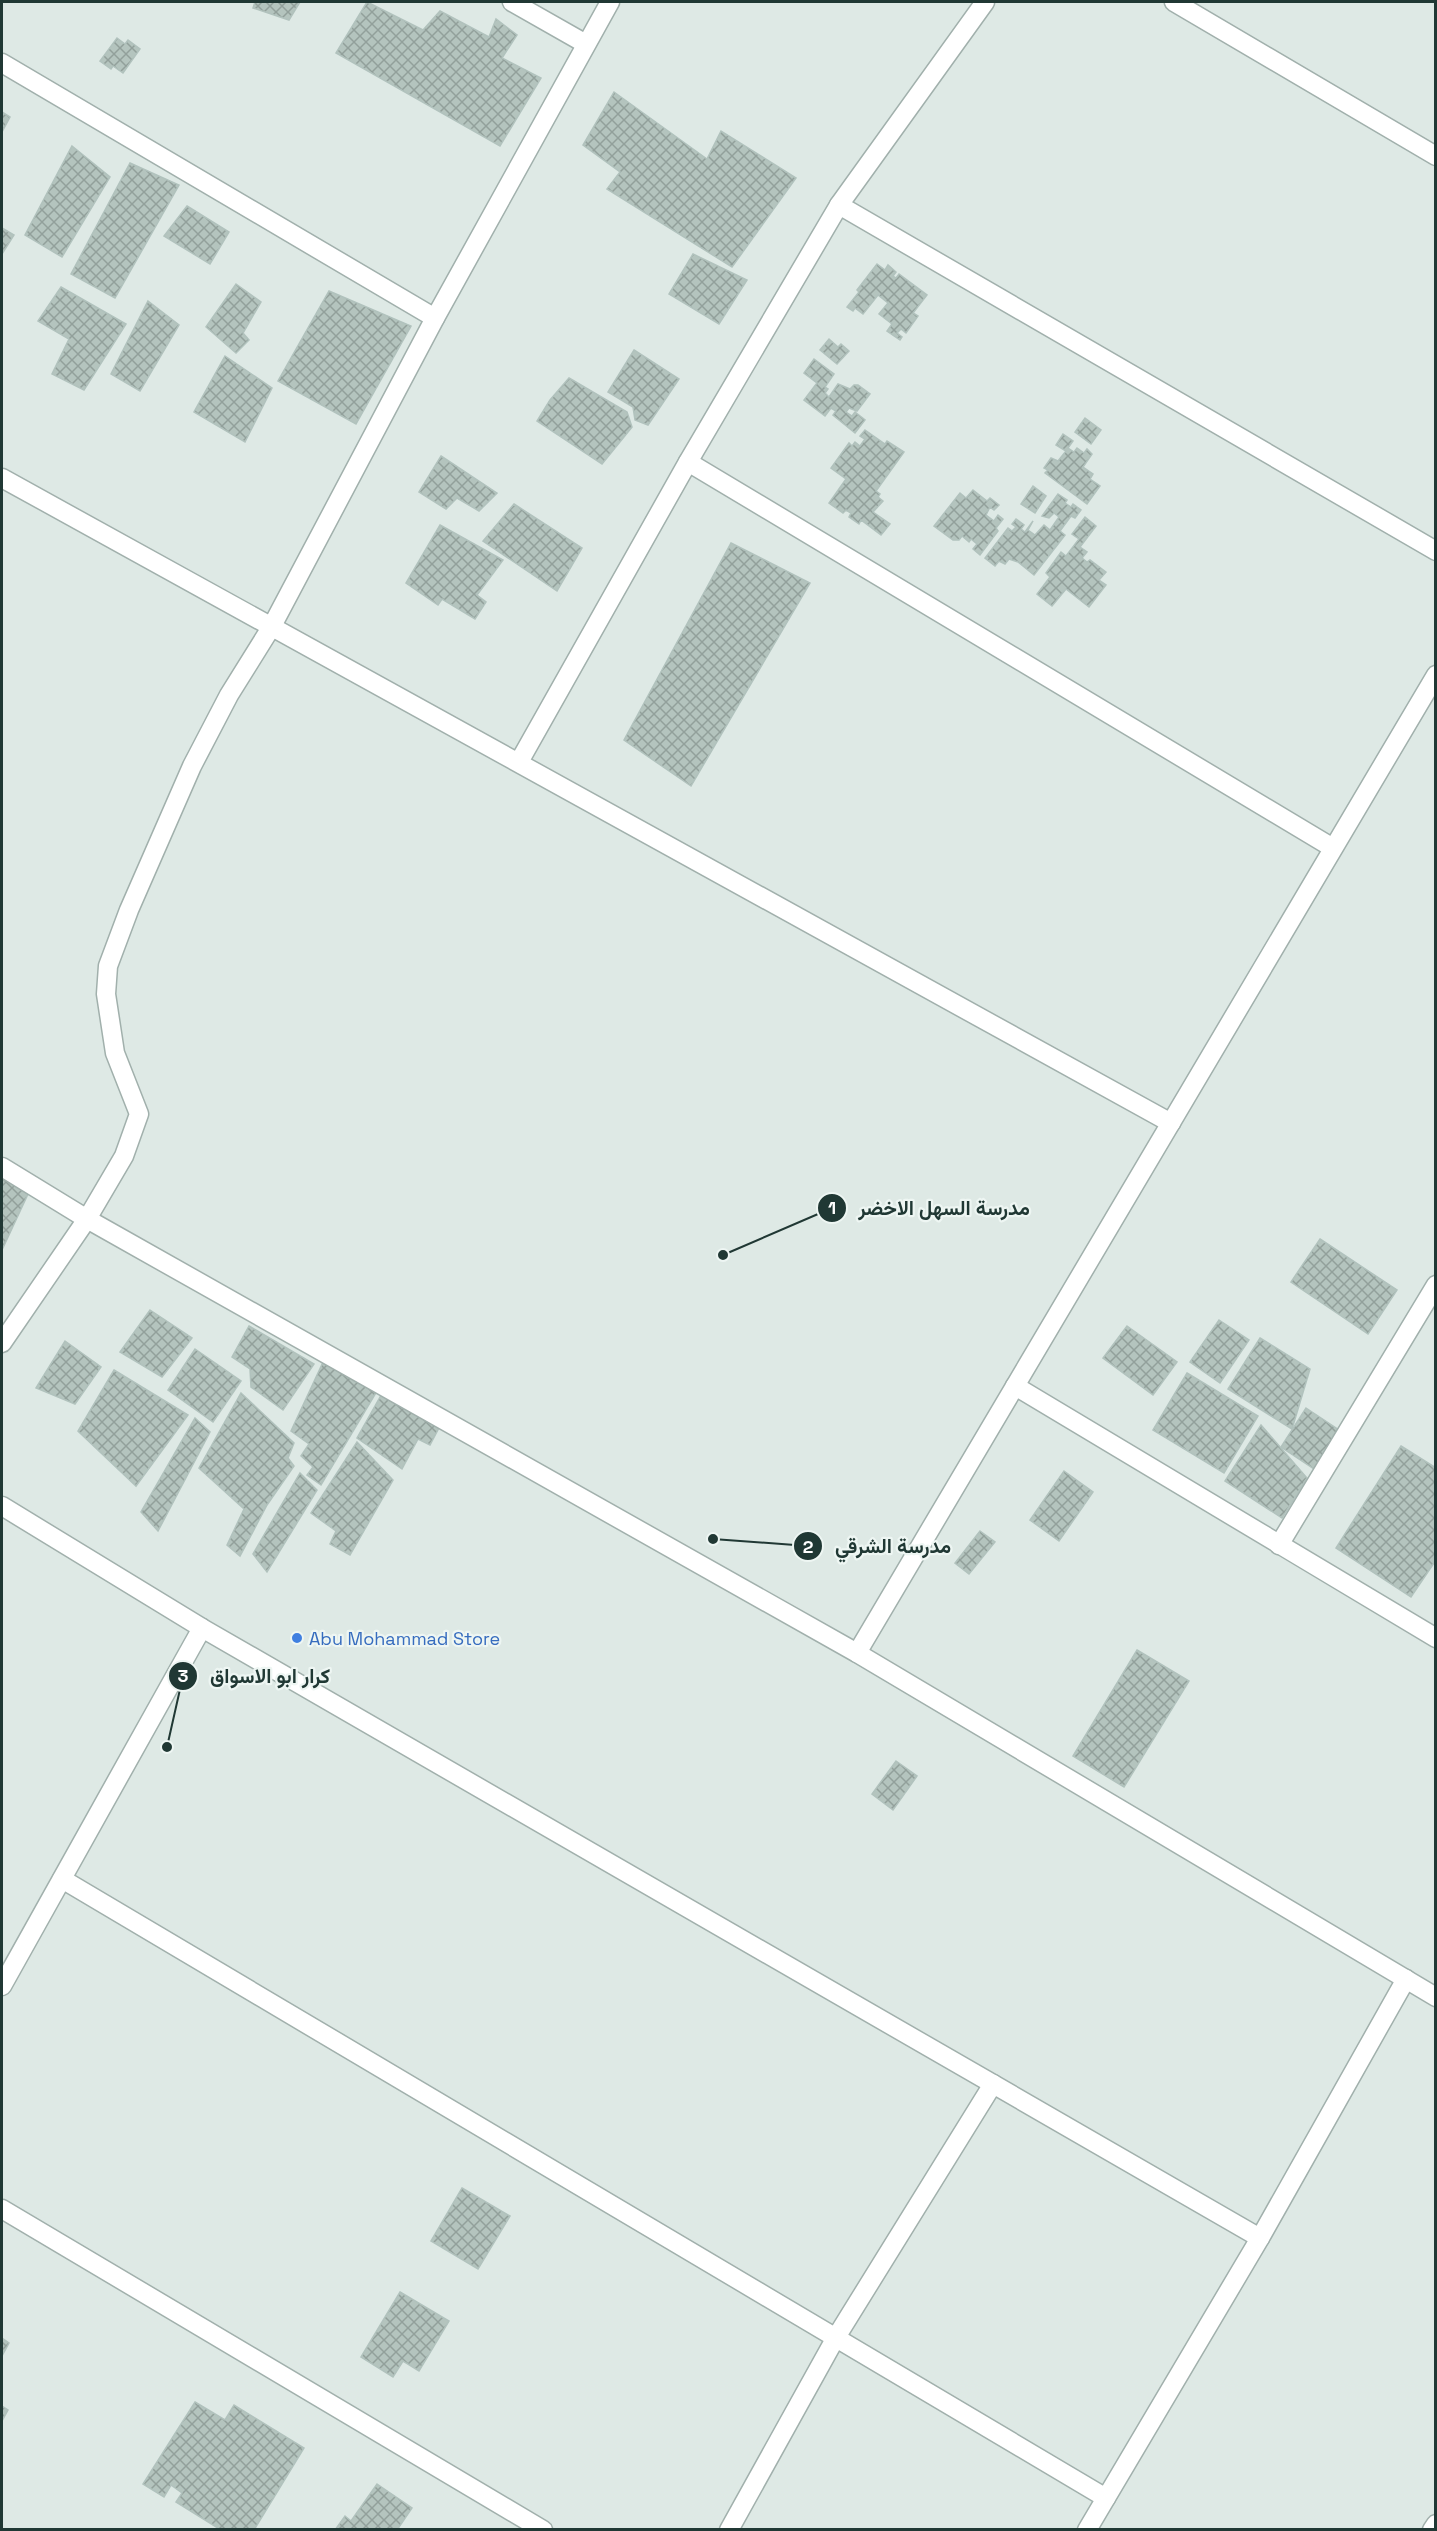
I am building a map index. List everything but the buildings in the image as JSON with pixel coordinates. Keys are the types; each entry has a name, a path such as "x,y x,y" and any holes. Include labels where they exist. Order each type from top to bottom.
{"street":[{"path":"512,2 586,44"},
{"path":"2,1343 87,1219 124,1156 140,1114 115,1053 106,994 108,966 129,910 192,766 229,695 272,626 435,318 610,2"},
{"path":"519,762 688,462 839,205 985,2"},
{"path":"1174,2 1436,156"},
{"path":"2,63 435,318"},
{"path":"839,205 1436,551"},
{"path":"688,462 1333,848"},
{"path":"2,478 1171,1123"},
{"path":"857,1653 1436,675"},
{"path":"2,1167 87,1219 857,1653 1436,1997"},
{"path":"1279,1545 1436,1285"},
{"path":"1015,1386 1436,1638"},
{"path":"2,1506 202,1628 1260,2238"},
{"path":"2,1986 202,1628"},
{"path":"62,1879 1106,2498"},
{"path":"1087,2529 1260,2238 1406,1979"},
{"path":"729,2529 835,2339 993,2084"},
{"path":"2,2209 543,2529"},
{"path":"1432,2529 1436,2524"}],"place":[{"name":"مدرسة السهل الاخضر","path":"723,1255"},
{"name":"مدرسة الشرقي","path":"713,1539"},
{"name":"Abu Mohammad Store","path":"297,1638"},
{"name":"كرار ابو الاسواق","path":"167,1747"}]}
